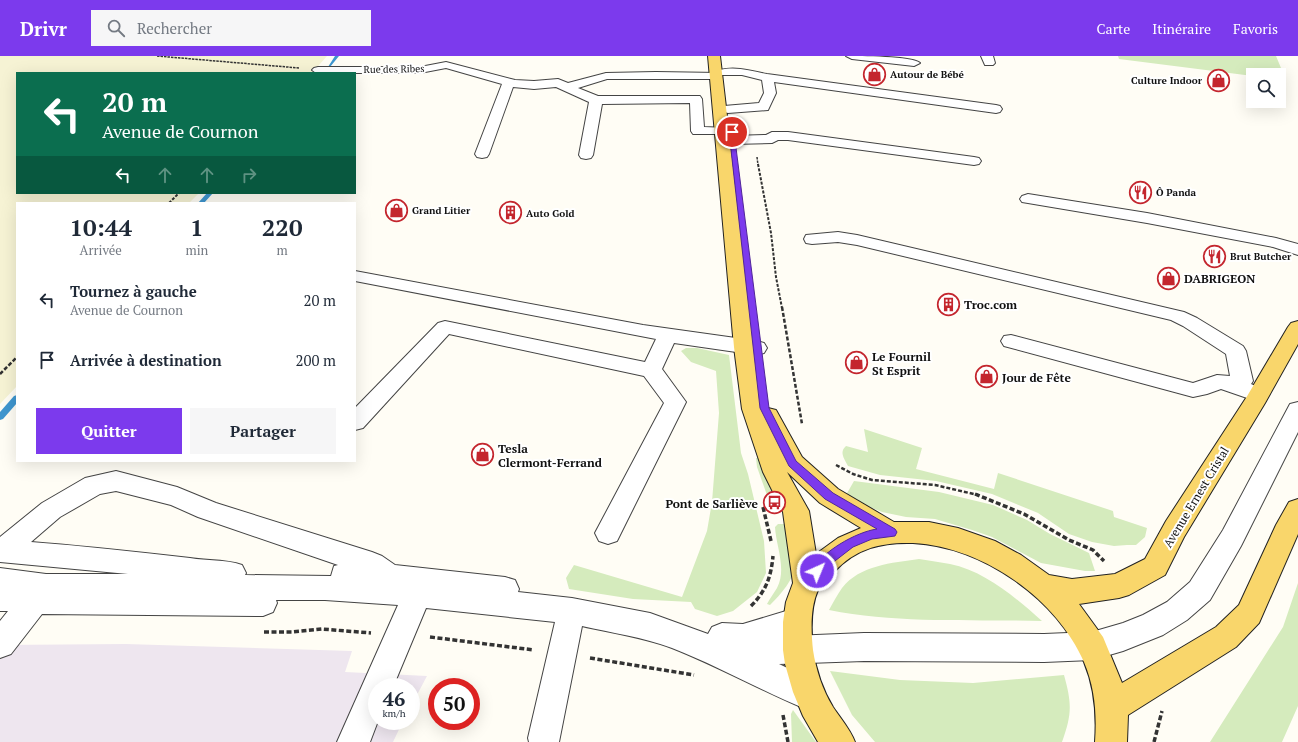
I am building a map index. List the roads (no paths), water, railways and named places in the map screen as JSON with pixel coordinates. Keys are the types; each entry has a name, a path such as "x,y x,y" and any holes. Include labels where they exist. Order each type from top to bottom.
{"main road":[{"path":"714,56 721,68 728,109 729,134"},
{"path":"721,68 751,348 753,409 775,472 796,510 807,582 796,621 798,650 808,694 827,728 839,742"},
{"name":"Avenue Ernest Cristal","path":"1043,586 1072,592 1119,586 1155,567 1211,469 1248,391 1297,329"},
{"path":"751,348 764,408 793,463 829,496 891,532"},
{"path":"1112,707 1226,637 1249,614 1295,520"},
{"path":"807,582 827,560 850,544 871,535 891,532 939,534 968,542 997,554 1020,568 1043,586 1072,615 1092,646 1101,664 1112,707 1111,742"}],"street":[{"path":"446,65 454,56"},
{"path":"852,56 914,63"},
{"name":"Rue des Ribes","path":"318,70 420,70 446,65 509,83 562,85 606,76 656,75 721,68 767,78 996,109"},
{"path":"360,81 369,70"},
{"path":"767,78 770,93 769,130"},
{"path":"482,154 509,83"},
{"path":"526,96 534,85"},
{"path":"562,85 596,100 618,101 696,99 698,131 729,134 754,140 769,130"},
{"path":"586,155 596,100"},
{"path":"728,109 769,130 788,136 974,161"},
{"path":"729,134 769,130"},
{"path":"1028,199 1147,218 1276,244 1298,250"},
{"path":"812,239 838,236 857,240 1177,316 1190,322 1236,351 1242,381 1248,391"},
{"path":"356,276 517,308 751,348"},
{"path":"356,421 445,327 651,370 675,402 608,533"},
{"path":"651,370 668,335"},
{"path":"1011,341 1194,390 1201,390 1218,381 1228,383 1248,391"},
{"path":"0,580 46,586 325,588 418,594 572,611 743,650 798,650 864,647 1044,648 1092,646 1123,637 1153,625 1177,611 1200,590 1232,538 1298,410"},
{"path":"2,551 51,510 94,485 116,481 177,497 207,510 307,544 372,564 418,594 487,615 622,632 662,631 743,638 796,621"},
{"path":"2,551 108,560 202,572 390,576"},
{"path":"0,598 143,603 319,603 418,594"},
{"path":"353,742 418,594"},
{"path":"0,644 35,600"},
{"path":"544,738 568,625"},
{"path":"662,631 745,664 808,694"}],"waterway":[{"path":"329,66 337,56"},
{"path":"202,202 209,194"},
{"path":"0,417 16,399"}],"place":[{"name":"Autour de Bébé","path":"874,74"},
{"name":"Culture Indoor","path":"1218,80"},
{"name":"Ô Panda","path":"1140,192"},
{"name":"Grand Litier","path":"396,210"},
{"name":"Auto Gold","path":"510,213"},
{"name":"Brut Butcher","path":"1214,256"},
{"name":"DABRIGEON","path":"1168,278"},
{"name":"Troc.com","path":"949,304"},
{"name":"Le Fournil St Esprit","path":"856,363"},
{"name":"Jour de Fête","path":"986,377"},
{"name":"Tesla Clermont-Ferrand","path":"482,455"},
{"name":"Pont de Sarliève","path":"774,503"}]}
